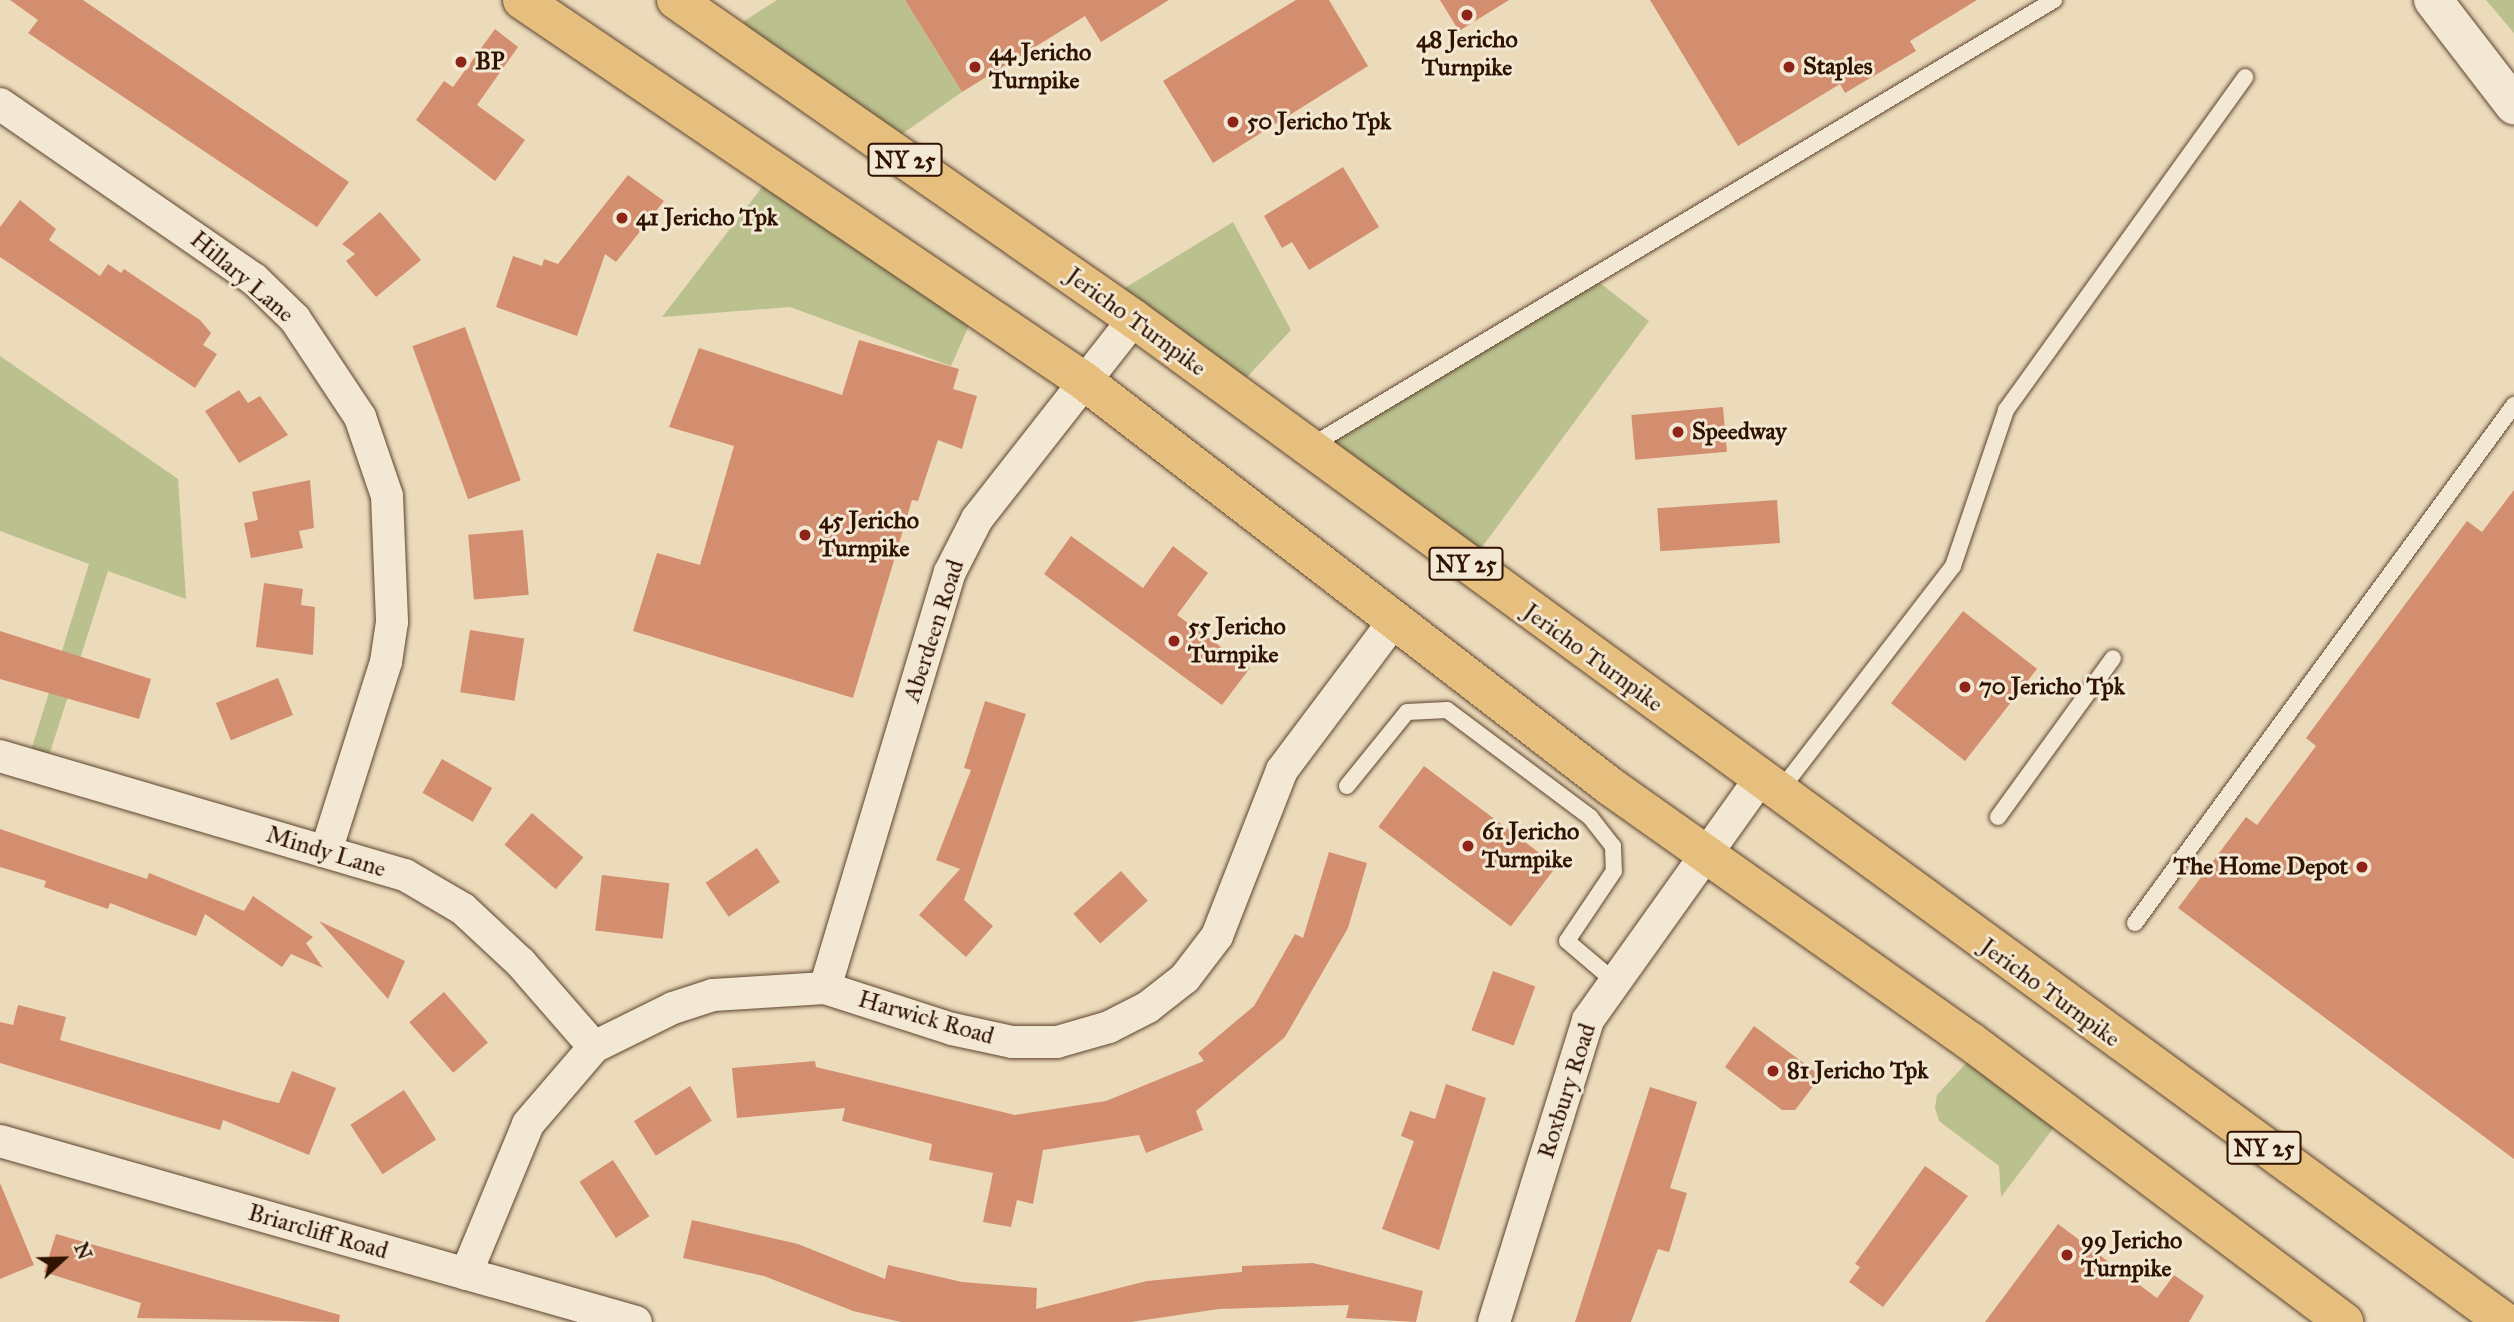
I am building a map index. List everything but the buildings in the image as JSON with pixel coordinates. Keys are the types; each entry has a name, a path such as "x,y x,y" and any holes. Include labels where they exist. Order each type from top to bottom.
{"main road":[{"path":"523,0 1084,381 1469,679 1600,802 1704,856 1970,1041 2344,1322"},
{"name":"Jericho Turnpike","path":"676,0 1134,319 1768,787 2505,1322"},
{"path":"2433,0 2514,104"}],"street":[{"name":"Hillary Lane","path":"0,104 254,279 317,346 360,417 387,496 392,622 386,662 326,851"},
{"name":"Aberdeen Road","path":"825,988 950,572 977,519 1134,319"},
{"name":"Harwick Road","path":"466,1274 528,1124 594,1047 713,995 825,988 1012,1042 1057,1042 1109,1027 1148,1007 1185,978 1217,936 1282,770 1393,622"},
{"name":"Mindy Lane","path":"0,756 405,875 463,909 521,963 594,1047"},
{"name":"Roxbury Road","path":"1494,1322 1588,1020 1704,856 1768,787"},
{"name":"Briarcliff Road","path":"0,1141 636,1322"}],"lane":[{"path":"1308,447 2054,0"},
{"path":"1768,787 1953,566 2006,410 2245,77"},
{"path":"2136,923 2514,405"},
{"path":"1998,817 2113,658"},
{"path":"1447,710 1469,679"},
{"path":"1347,786 1407,712 1447,710 1600,802 1613,846 1614,871 1567,941 1614,981"}],"green space":[{"path":"777,0 905,0 962,92 885,146 724,34"},
{"path":"2486,0 2514,0 2514,33"},
{"path":"777,168 977,307 951,366 790,307 662,317"},
{"path":"1233,222 1291,330 1233,392 1110,297"},
{"path":"1592,277 1649,321 1468,566 1308,447"},
{"path":"0,356 178,479 186,599 108,571 46,765 28,760 89,564 0,531"},
{"path":"1980,1048 2065,1113 2001,1197 1999,1166 1939,1121 1935,1108 1937,1095"}],"place":[{"name":"48 Jericho Turnpike","path":"1467,15"},
{"name":"BP","path":"461,62"},
{"name":"44 Jericho Turnpike","path":"975,67"},
{"name":"Staples","path":"1789,67"},
{"name":"50 Jericho Tpk","path":"1233,122"},
{"name":"41 Jericho Tpk","path":"622,218"},
{"name":"Speedway","path":"1678,432"},
{"name":"45 Jericho Turnpike","path":"805,535"},
{"name":"55 Jericho Turnpike","path":"1174,641"},
{"name":"70 Jericho Tpk","path":"1965,687"},
{"name":"61 Jericho Turnpike","path":"1468,846"},
{"name":"The Home Depot","path":"2362,867"},
{"name":"81 Jericho Tpk","path":"1773,1071"},
{"name":"99 Jericho Turnpike","path":"2067,1255"}]}
